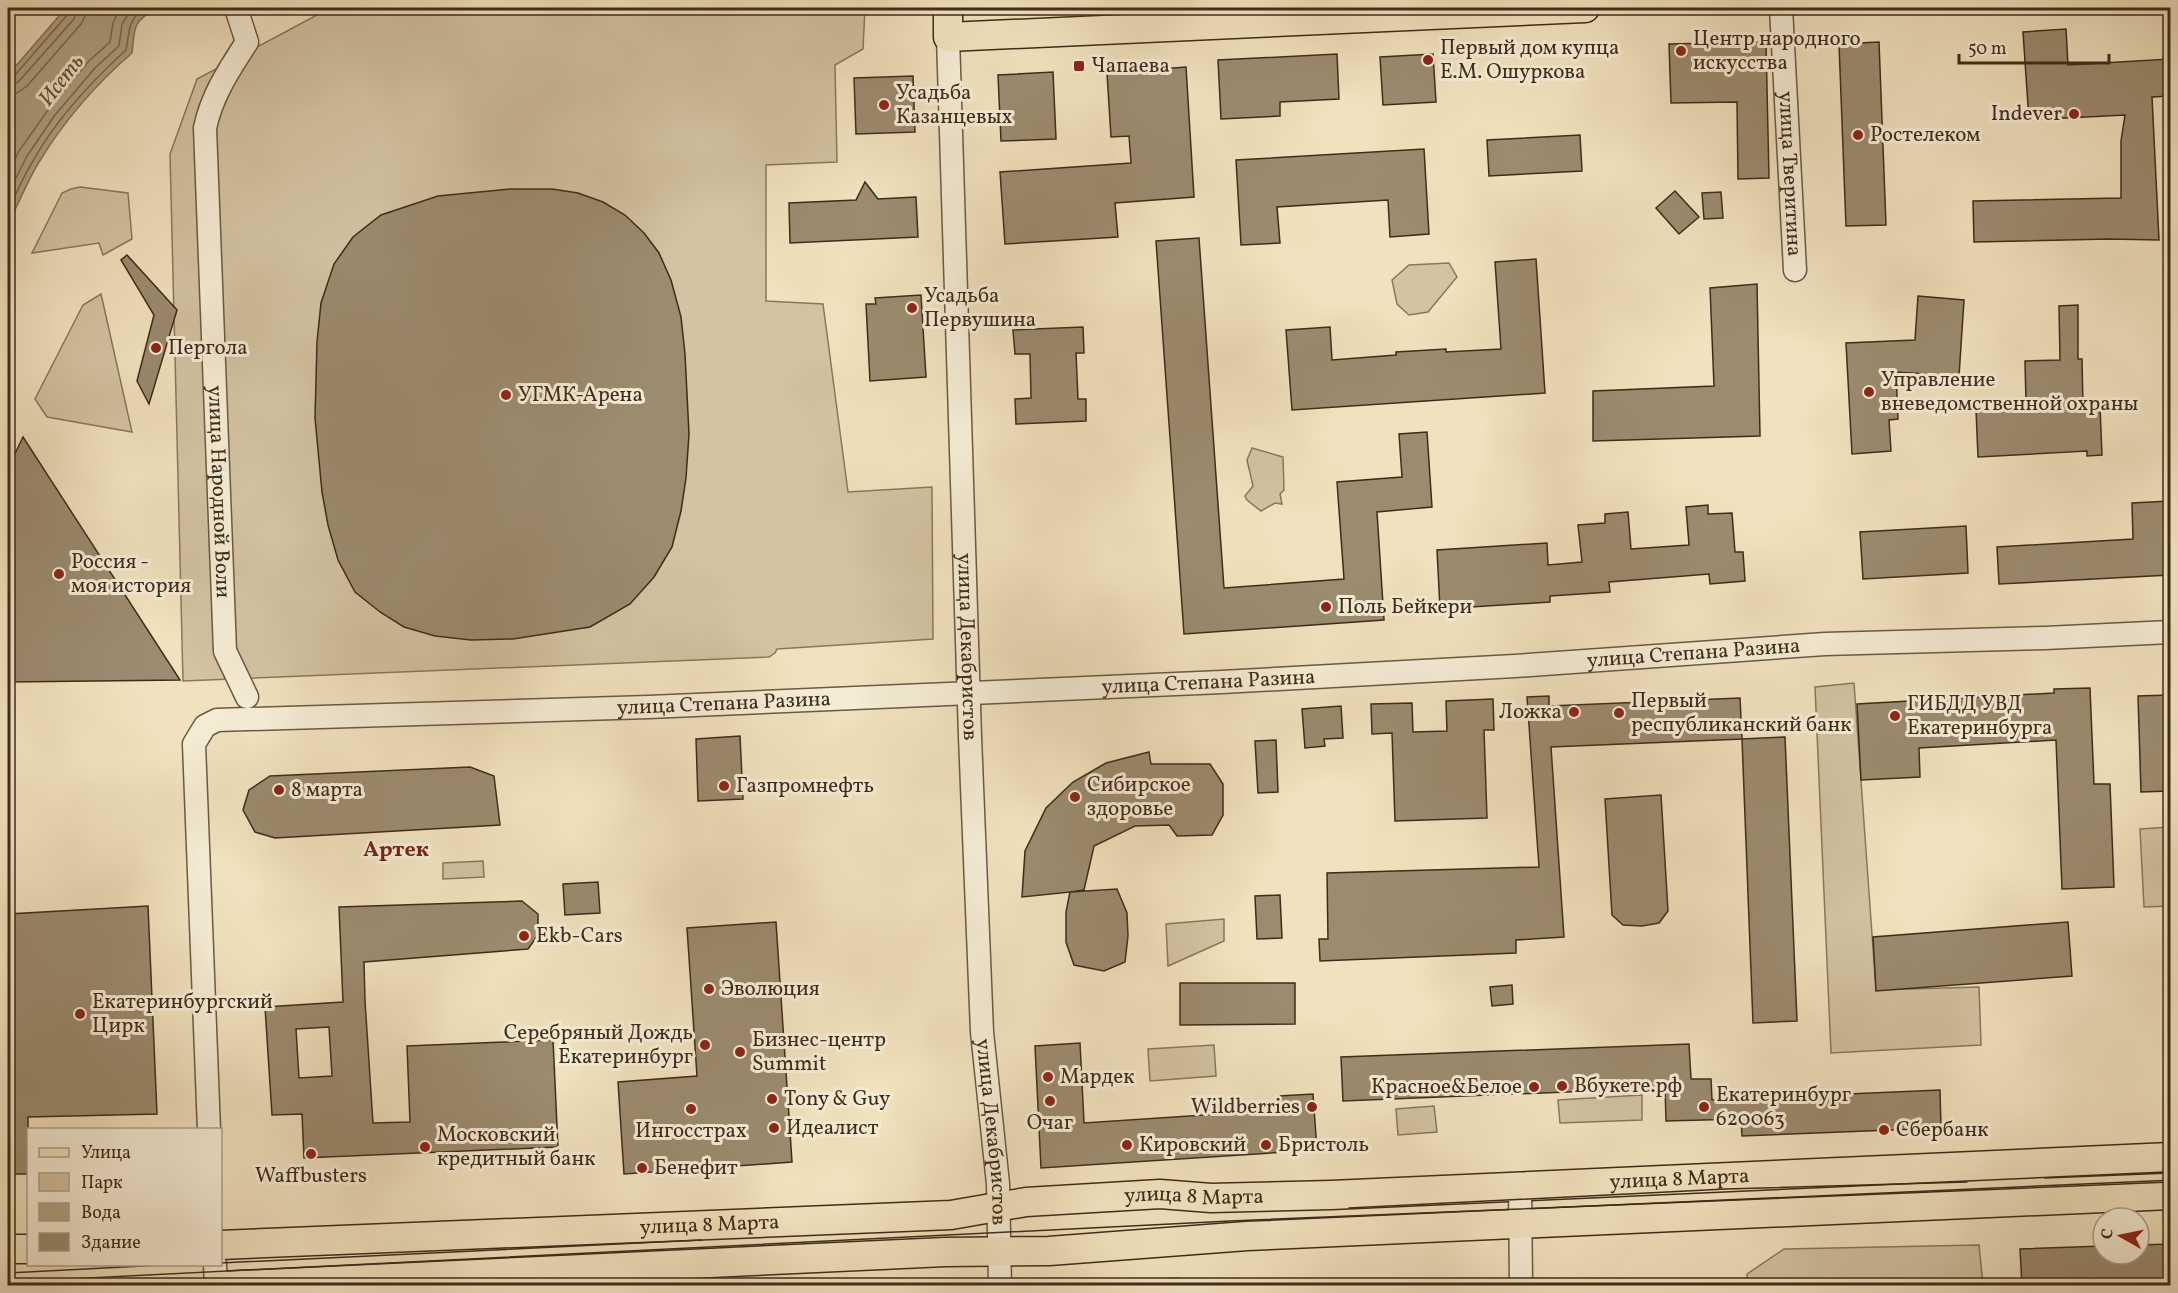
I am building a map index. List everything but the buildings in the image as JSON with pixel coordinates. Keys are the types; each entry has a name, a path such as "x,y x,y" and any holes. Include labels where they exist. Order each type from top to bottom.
{"main road":[{"name":"улица Декабристов","path":"948,8 948,36"},
{"path":"948,36 1586,8"},
{"name":"улица 8 Марта","path":"222,1245 939,1215 1026,1202 1160,1194 1211,1198 2170,1157"},
{"name":"улица 8 Марта","path":"221,1286 934,1252 1061,1251 1247,1236 2170,1195"},
{"path":"8,1250 27,1249"}],"street":[{"name":"улица Тверитина","path":"1781,8 1795,270"},
{"name":"улица Народной Воли","path":"237,9 247,42 219,85 209,108 205,128 225,651 247,708"},
{"name":"улица Декабристов","path":"948,36 982,1032 999,1207 999,1286"},
{"name":"улица Степана Разина","path":"247,708 649,707 1222,682 1515,666 1825,644 2170,632"},
{"path":"209,1128 194,744 205,726 247,708"},
{"path":"1520,1185 1521,1286"},
{"path":"215,1266 216,1286"}],"green space":[{"name":"УГМК-Арена","path":"330,8 865,8 863,49 835,65 837,162 766,165 766,301 823,304 848,492 932,487 933,639 777,649 769,657 183,681 170,154 197,79"},
{"path":"80,187 128,193 132,239 103,255 99,243 32,253 62,193"},
{"path":"1449,263 1457,277 1428,312 1409,315 1397,304 1392,280 1409,265"},
{"path":"101,294 132,432 47,417 35,399 83,305"},
{"path":"1252,448 1283,457 1284,490 1280,494 1282,504 1275,503 1261,511 1245,496 1253,486 1247,460"},
{"path":"1854,683 1876,990 1979,987 1981,1045 1831,1053 1815,687"},
{"path":"2170,827 2170,906 2144,907 2140,829"},
{"path":"483,861 484,877 443,879 443,863"},
{"path":"1224,919 1224,941 1168,966 1166,924"},
{"path":"1214,1045 1216,1076 1150,1081 1148,1049"},
{"path":"1642,1095 1642,1120 1560,1123 1558,1100"},
{"path":"1434,1106 1437,1132 1398,1135 1396,1109"},
{"path":"1979,1245 1983,1285 1748,1285 1747,1274 1784,1249"},
{"path":"1180,1278 1180,1285 1086,1285 1090,1281"}],"water":[{"name":"Исеть","path":"66,8 156,8 136,26 132,53 81,104 59,132 30,177 8,225 8,75"}],"tram line":[{"path":"2045,1178 2170,1173"},
{"path":"1349,1208 1726,1189 1967,1182"},
{"path":"8,1282 1230,1221 2170,1182"},
{"path":"222,1263 702,1240"},
{"path":"8,1273 143,1266"}],"place":[{"name":"Центр народного искусства","path":"1681,51"},
{"name":"Первый дом купца Е.М. Ошуркова","path":"1428,60"},
{"name":"Чапаева","path":"1079,66"},
{"name":"Усадьба Казанцевых","path":"884,105"},
{"name":"Indever","path":"2074,114"},
{"name":"Ростелеком","path":"1858,135"},
{"name":"Усадьба Первушина","path":"912,308"},
{"name":"Пергола","path":"156,348"},
{"name":"Управление вневедомственной охраны","path":"1869,392"},
{"name":"УГМК-Арена","path":"506,395"},
{"name":"Россия - моя история","path":"59,574"},
{"name":"Поль Бейкери","path":"1326,607"},
{"name":"Ложка","path":"1574,712"},
{"name":"Первый республиканский банк","path":"1619,713"},
{"name":"ГИБДД УВД Екатеринбурга","path":"1895,716"},
{"name":"Газпромнефть","path":"724,786"},
{"name":"8 марта","path":"279,790"},
{"name":"Сибирское здоровье","path":"1075,797"},
{"name":"Ekb-Cars","path":"524,936"},
{"name":"Эволюция","path":"709,989"},
{"name":"Екатеринбургский Цирк","path":"80,1014"},
{"name":"Серебряный Дождь Екатеринбург","path":"705,1045"},
{"name":"Бизнес-центр Summit","path":"740,1052"},
{"name":"Мардек","path":"1048,1077"},
{"name":"Вбукете.рф","path":"1562,1086"},
{"name":"Красное&Белое","path":"1534,1087"},
{"name":"Tony & Guy","path":"772,1099"},
{"name":"Очаг","path":"1050,1101"},
{"name":"Wildberries","path":"1312,1107"},
{"name":"Екатеринбург 620063","path":"1704,1107"},
{"name":"Ингосстрах","path":"691,1109"},
{"name":"Идеалист","path":"774,1128"},
{"name":"Сбербанк","path":"1884,1130"},
{"name":"Кировский","path":"1127,1145"},
{"name":"Бристоль","path":"1266,1145"},
{"name":"Московский кредитный банк","path":"425,1147"},
{"name":"Waffbusters","path":"311,1154"},
{"name":"Бенефит","path":"642,1168"}],"district":[{"name":"Артек","path":"396,850"}]}
